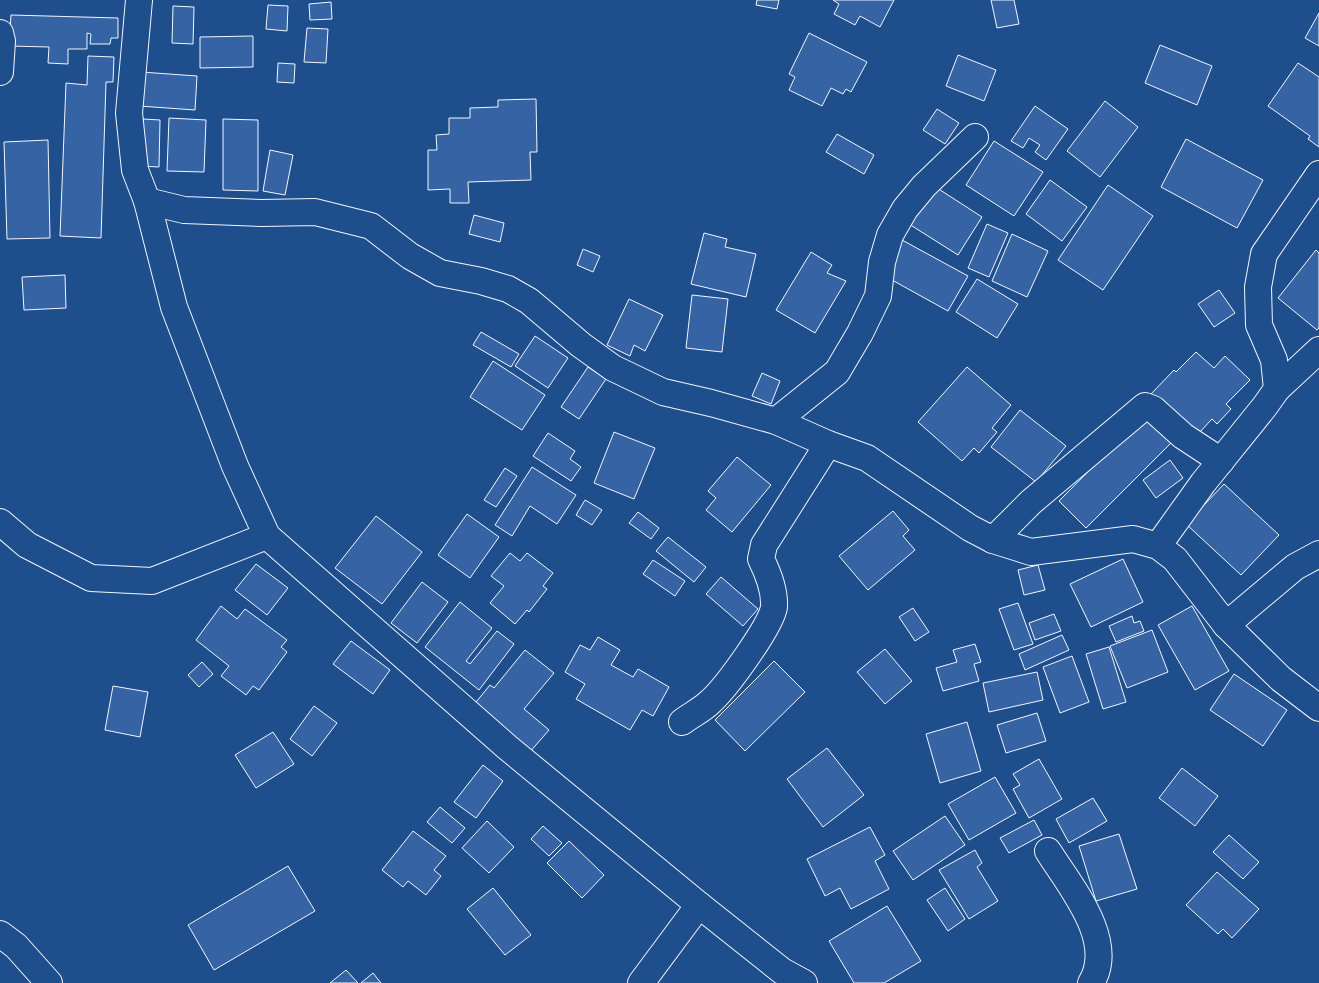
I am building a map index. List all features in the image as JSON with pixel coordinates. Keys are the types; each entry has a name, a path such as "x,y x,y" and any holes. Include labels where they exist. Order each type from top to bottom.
{"street":[{"path":"139,0 129,113 135,170 147,201 174,307 235,466 268,536 507,747 782,971 804,983"},
{"path":"0,32 2,41 0,72"},
{"path":"776,421 837,372 860,333 878,296 882,262 890,234 905,209 924,186 975,136"},
{"path":"1277,388 1274,360 1260,325 1258,287 1264,254 1319,174"},
{"path":"147,201 184,210 315,212 371,226 410,256 440,273 490,283 508,289 529,301 581,345 613,368 663,392 776,421 828,444 867,458 970,528 993,540 1031,552 1133,539 1158,546 1175,559 1226,626 1281,679 1319,708"},
{"path":"1158,546 1220,461 1265,406 1277,388 1319,350"},
{"path":"993,540 1031,502 1145,406 1153,409 1183,436 1220,461"},
{"path":"682,722 710,703 733,676 768,623 774,607 773,594 761,559 764,545 828,444"},
{"path":"0,522 27,544 91,578 152,581 268,536"},
{"path":"1226,626 1295,567 1319,554"},
{"path":"1048,852 1092,921 1100,955 1096,975 1091,983"},
{"path":"641,983 699,905"},
{"path":"0,934 16,946 49,983"}],"building":[{"path":"757,0 779,0 777,9 756,5"},
{"path":"833,0 894,0 880,27 860,16 855,25 834,14 839,4"},
{"path":"991,0 1014,0 1019,24 997,28"},
{"path":"331,2 332,19 310,20 309,4"},
{"path":"268,5 288,6 287,31 266,29"},
{"path":"173,6 194,7 193,44 172,43"},
{"path":"1319,13 1319,46 1305,38"},
{"path":"11,15 118,18 118,38 111,38 110,44 90,44 91,34 87,33 87,49 68,49 68,64 48,63 49,47 9,46"},
{"path":"307,28 328,29 326,63 304,62"},
{"path":"809,33 867,62 851,92 846,89 843,94 831,88 822,106 789,90 795,77 789,74"},
{"path":"253,36 253,67 200,68 200,37"},
{"path":"1160,45 1212,66 1197,105 1145,83"},
{"path":"958,55 996,70 984,101 946,86"},
{"path":"88,56 114,57 113,82 106,82 101,238 60,236 66,83 87,85"},
{"path":"278,63 295,64 294,83 277,82"},
{"path":"1298,63 1319,77 1319,147 1308,139 1310,136 1268,106"},
{"path":"141,72 197,76 195,110 139,106"},
{"path":"536,99 537,152 530,152 531,180 468,182 469,203 450,203 450,189 428,190 428,150 437,150 436,135 449,134 449,118 470,118 470,108 498,107 498,100"},
{"path":"1105,101 1138,127 1100,177 1067,151"},
{"path":"1035,106 1068,129 1046,160 1035,152 1040,145 1029,138 1023,148 1011,141"},
{"path":"937,109 959,123 945,144 923,130"},
{"path":"169,118 206,120 204,172 167,171"},
{"path":"143,119 160,120 159,167 141,166"},
{"path":"223,119 258,120 258,191 223,190"},
{"path":"837,134 874,155 864,174 826,152"},
{"path":"1186,139 1263,180 1237,228 1161,187"},
{"path":"48,140 50,238 7,239 4,142"},
{"path":"994,141 1043,172 1014,216 966,185"},
{"path":"270,150 293,155 285,195 263,191"},
{"path":"1050,180 1087,207 1062,241 1026,214"},
{"path":"1108,185 1153,216 1103,290 1058,260"},
{"path":"934,186 982,217 958,255 909,224"},
{"path":"474,215 504,223 500,242 469,234"},
{"path":"987,224 1008,233 989,277 968,268"},
{"path":"704,233 727,239 725,247 756,254 746,297 691,284"},
{"path":"1012,234 1048,251 1027,297 992,281"},
{"path":"902,240 968,276 948,311 883,275"},
{"path":"583,249 600,256 593,272 577,265"},
{"path":"1316,250 1319,253 1319,328 1317,330 1278,298"},
{"path":"811,252 832,265 827,273 846,281 815,333 776,310"},
{"path":"65,275 66,308 24,310 22,277"},
{"path":"977,279 1018,304 997,338 956,312"},
{"path":"1219,290 1235,313 1214,327 1198,304"},
{"path":"692,295 728,299 722,352 686,348"},
{"path":"629,299 663,315 645,351 634,345 630,356 607,345"},
{"path":"481,332 519,354 511,367 473,345"},
{"path":"535,336 568,358 548,388 515,366"},
{"path":"1196,352 1214,368 1225,356 1250,380 1226,404 1231,409 1217,424 1212,419 1198,434 1150,395 1174,370 1176,372"},
{"path":"493,361 545,395 522,430 470,397"},
{"path":"588,367 606,379 579,419 561,407"},
{"path":"967,367 1011,405 992,428 997,432 979,453 974,448 962,461 918,422"},
{"path":"762,373 780,381 771,404 752,396"},
{"path":"1020,410 1066,446 1036,482 991,447"},
{"path":"1149,410 1177,437 1086,528 1059,501"},
{"path":"614,432 655,448 634,499 594,483"},
{"path":"548,433 575,451 570,459 581,467 571,481 533,456"},
{"path":"737,457 771,485 732,532 706,510 716,498 708,491"},
{"path":"1170,460 1183,478 1156,498 1143,480"},
{"path":"532,467 576,495 557,524 530,506 512,536 495,525"},
{"path":"505,468 517,476 496,507 484,500"},
{"path":"1224,484 1279,535 1241,575 1186,524"},
{"path":"585,500 602,510 592,525 576,515"},
{"path":"893,511 909,530 903,536 915,550 868,590 839,556"},
{"path":"638,512 659,528 651,539 629,523"},
{"path":"467,514 499,537 470,578 438,555"},
{"path":"376,516 422,552 382,604 335,568"},
{"path":"668,537 706,567 694,582 656,551"},
{"path":"510,553 520,561 527,553 553,573 543,586 547,589 529,612 527,610 515,624 490,603 504,586 491,576"},
{"path":"1123,559 1143,602 1091,627 1070,584"},
{"path":"653,560 685,581 675,596 643,574"},
{"path":"256,564 288,588 267,615 235,590"},
{"path":"1038,565 1045,590 1024,595 1018,570"},
{"path":"721,577 758,609 743,626 706,594"},
{"path":"422,582 448,602 417,643 391,623"},
{"path":"460,602 492,628 466,661 470,664 497,631 514,644 479,690 425,647"},
{"path":"1018,603 1033,644 1014,650 999,609"},
{"path":"221,606 237,619 245,609 287,640 281,647 287,652 259,690 253,686 246,695 221,676 229,666 196,640"},
{"path":"1192,606 1229,671 1195,690 1158,625"},
{"path":"913,608 929,632 915,641 899,617"},
{"path":"1054,614 1061,631 1035,640 1029,623"},
{"path":"1132,616 1134,623 1140,621 1144,631 1116,642 1109,626"},
{"path":"1152,630 1168,672 1127,688 1110,646"},
{"path":"1062,635 1069,650 1025,670 1019,654"},
{"path":"598,637 620,650 611,665 633,677 638,669 669,687 653,716 642,710 630,730 576,699 585,684 565,672 580,645 590,650"},
{"path":"351,641 390,670 373,694 333,664"},
{"path":"975,644 981,662 974,664 979,681 943,691 936,668 957,662 953,650"},
{"path":"1109,647 1126,702 1103,709 1086,654"},
{"path":"885,649 912,681 885,704 857,672"},
{"path":"525,650 554,673 524,709 549,730 529,753 472,707 490,685 494,688"},
{"path":"1072,656 1089,702 1060,713 1043,667"},
{"path":"774,661 805,692 745,751 715,720"},
{"path":"202,662 213,674 199,687 188,675"},
{"path":"1037,672 1043,700 989,712 983,683"},
{"path":"1234,674 1287,710 1263,746 1210,710"},
{"path":"113,686 148,692 140,737 105,730"},
{"path":"314,706 337,723 312,756 290,739"},
{"path":"1037,713 1046,741 1006,753 997,725"},
{"path":"967,722 981,771 940,783 926,734"},
{"path":"273,732 294,764 256,788 235,755"},
{"path":"827,748 864,795 823,827 787,779"},
{"path":"1039,759 1062,799 1029,818 1013,789 1020,785 1013,774"},
{"path":"483,765 503,781 476,818 454,802"},
{"path":"1182,768 1218,796 1195,826 1159,798"},
{"path":"995,777 1016,813 969,840 948,804"},
{"path":"1093,798 1107,821 1069,843 1056,819"},
{"path":"440,807 465,828 452,843 427,822"},
{"path":"945,816 965,845 913,880 893,851"},
{"path":"1034,820 1042,835 1009,853 1000,838"},
{"path":"487,821 514,847 489,873 462,848"},
{"path":"543,826 562,843 549,856 531,839"},
{"path":"870,827 885,855 875,861 889,889 851,909 840,888 825,896 807,859"},
{"path":"413,831 446,856 434,870 441,876 426,895 408,881 403,887 382,870"},
{"path":"1119,834 1137,889 1096,901 1079,846"},
{"path":"1229,835 1259,862 1243,879 1213,852"},
{"path":"569,841 604,875 582,898 547,863"},
{"path":"975,850 982,863 977,867 998,901 969,919 939,870"},
{"path":"288,866 315,911 214,970 188,925"},
{"path":"1217,872 1259,909 1232,938 1223,929 1218,934 1186,905"},
{"path":"493,888 531,935 505,955 467,909"},
{"path":"945,888 965,919 948,931 927,900"},
{"path":"887,906 921,961 884,983 854,983 829,941"},
{"path":"346,970 358,983 330,983"},
{"path":"373,973 381,983 361,983"}]}
